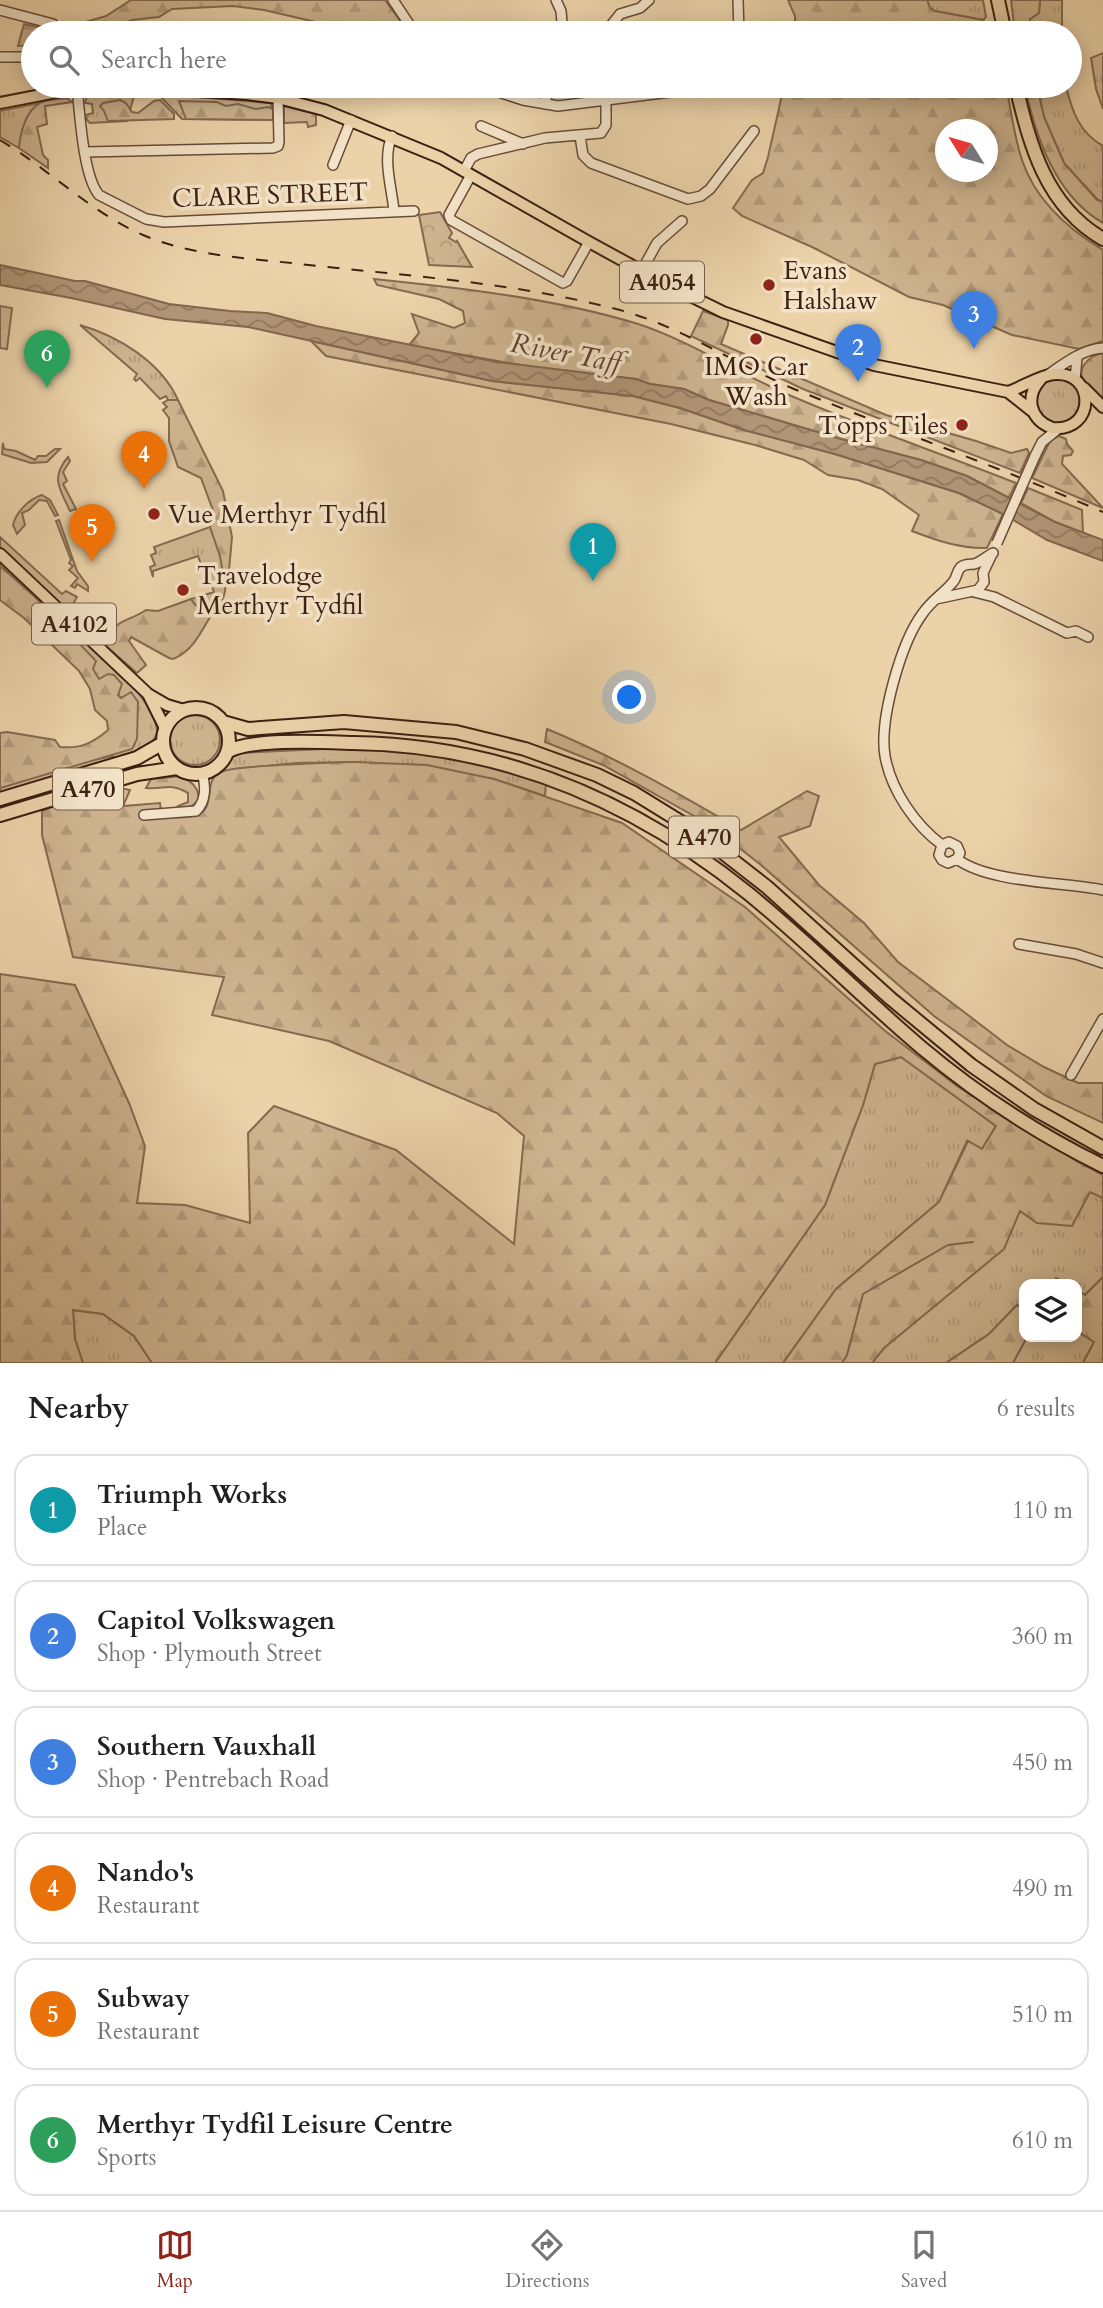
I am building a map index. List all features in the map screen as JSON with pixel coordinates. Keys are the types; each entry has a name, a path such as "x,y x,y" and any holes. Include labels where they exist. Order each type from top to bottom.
{"highway":[{"path":"998,0 1002,21"},
{"path":"1019,98 1041,170 1065,207 1103,239"},
{"path":"184,710 207,710 223,722 229,741 227,752 218,765 202,773 177,768 168,758 163,743 165,728 173,717 184,710"},
{"name":"A470","path":"223,722 248,729 344,722 445,730 525,749 597,775 634,793 694,830 767,887 890,998 971,1065 1034,1109 1103,1147"},
{"name":"A470","path":"227,752 245,745 312,742 430,747 534,772 616,807 681,845 750,895 965,1083 1029,1126 1103,1166"},
{"name":"A470","path":"0,799 137,758 163,743"},
{"name":"A470","path":"0,816 113,780 177,768"}],"main road":[{"name":"A4054","path":"0,103 26,98"},
{"name":"A4054","path":"278,98 324,110 428,152 589,242 723,312 874,365 1008,392 1032,411"},
{"path":"1008,392 1045,377 1066,374 1103,409"},
{"path":"1045,377 1032,393 1032,411 1046,426 1058,429 1070,426 1082,416 1103,409"},
{"path":"1078,383 1086,399 1082,416"},
{"name":"A4102","path":"0,554 148,694 167,705 184,710"},
{"name":"A4102","path":"148,694 165,728"}],"street":[{"path":"393,0 407,21"},
{"path":"555,0 561,11 562,21"},
{"path":"614,21 620,14 640,8 649,0"},
{"path":"738,0 739,21"},
{"path":"0,10 42,21"},
{"path":"0,57 21,57"},
{"path":"78,98 85,152 278,146 278,98"},
{"path":"517,98 558,106 629,98"},
{"path":"545,104 546,98"},
{"path":"589,242 567,281 563,283 450,220 449,215 474,155 545,138 598,134 604,131 606,125 605,100"},
{"path":"333,164 351,120"},
{"path":"481,125 523,144"},
{"path":"580,136 583,155 591,163 688,199 695,199 710,189 754,131"},
{"path":"391,136 388,162 394,211"},
{"name":"CLARE STREET","path":"85,152 94,189 99,195 146,219 164,222 414,211"},
{"path":"642,270 657,243 682,220"},
{"path":"1045,377 1071,359 1095,348 1103,348"},
{"path":"1077,358 1078,383"},
{"path":"1039,421 1042,442"},
{"path":"936,599 971,592 981,587 1035,456 1042,442 1058,429"},
{"path":"942,845 917,823 902,799 885,757 884,733 891,693 904,650 918,620 956,580 961,567 993,553"},
{"path":"973,564 984,575 994,597"},
{"path":"956,580 960,589 994,597 1067,633 1076,631 1088,637"},
{"path":"144,815 196,811 201,807 204,798 202,773"},
{"path":"948,842 957,846 960,853 957,859 952,863 942,860 939,851 942,845 948,842"},
{"path":"957,859 965,865 1005,877 1103,890"},
{"path":"1019,944 1076,954 1103,963"},
{"path":"1071,1074 1103,1019"}],"green space":[{"path":"131,0 385,0 400,21 311,21 233,6 172,9 159,17 130,21 89,21 106,16"},
{"path":"788,0 927,0 930,8 935,11 984,21 795,21"},
{"path":"927,0 983,0 986,17 983,20 934,11"},
{"path":"1011,0 1040,0 1039,13 1030,21 1014,21"},
{"path":"1040,0 1062,0 1062,21 1030,21 1039,13"},
{"path":"1103,53 1103,109 1096,89 1091,58"},
{"path":"67,98 72,102 45,106 47,124 37,127 48,168 19,148 22,129 35,106 46,101"},
{"path":"86,98 133,98 127,121 90,123 86,115 93,113 92,104 85,103"},
{"path":"162,98 271,103 273,120 182,119"},
{"path":"781,98 1008,98 1019,151 1035,188 1065,223 1103,250 1103,341 1079,349 1012,335 943,305 909,297 812,247 742,216 733,208 752,180 763,173"},
{"path":"1028,98 1040,98 1044,117 1064,163 1097,200 1103,202 1103,223 1072,197 1060,181 1042,144"},
{"path":"1040,98 1069,98 1078,121 1088,135 1103,146 1103,202 1098,200 1064,163 1044,117"},
{"path":"120,100 126,103 132,112 138,113 154,101 160,100 174,114 174,119 108,121 100,106"},
{"path":"179,101 217,102 226,106 238,104 256,109 268,107 273,109 273,120 186,119"},
{"path":"39,103 27,117 19,148 0,137 0,111"},
{"path":"284,106 316,114 316,125 308,127 307,122 284,123"},
{"path":"440,212 452,233 449,238 457,241 472,267 429,265 419,215"},
{"path":"374,279 538,300 635,323 675,338 817,407 1016,483 1009,498 967,476 921,460 709,400 684,389 636,379 537,368 409,345 419,333 412,314 454,328 465,323 463,311 439,299 377,285"},
{"path":"0,306 12,308 7,349 0,348"},
{"path":"703,311 728,320 721,344 886,415 1011,453 1027,449 1029,453 1020,473 803,389 691,336"},
{"path":"80,325 109,336 137,352 161,374 178,400 168,400 166,396 160,399 140,378 136,381 134,379 137,374"},
{"path":"311,341 492,381 633,396 959,493 1003,514 987,548 948,543 912,531 919,515 882,489 858,480 828,475 804,460 671,424 326,356"},
{"path":"1103,353 1103,400 1086,384 1081,375 1088,360"},
{"path":"1058,379 1073,386 1080,401 1073,416 1058,423 1043,416 1036,401 1043,386"},
{"path":"178,400 223,491 232,537 228,581 224,579 220,556 210,527 214,513 201,478 178,467 169,441 169,418 163,410 167,407 163,403"},
{"path":"1059,436 1066,439 1073,451 1071,455 1063,456 1062,464 1103,508 1032,478 1051,439"},
{"path":"3,443 4,449 16,451 35,460 38,456 46,456 55,449 60,449 47,462 31,463 2,454"},
{"path":"68,457 70,461 63,472 67,481 63,484 76,509 70,511 58,484 59,471"},
{"path":"1028,488 1082,510 1083,533 1055,522 1021,503"},
{"path":"42,495 50,500 58,515 55,516 47,501 39,500 22,513 25,525 17,534 13,525 17,515 28,503"},
{"path":"59,520 77,571 88,586 88,591 77,584 75,588 71,586 78,578 69,570 73,566 69,563 71,560 56,521"},
{"path":"210,527 223,568 225,589 218,605 214,609 206,610 198,608 191,599 214,592 198,556 153,571 153,577 150,567 155,565 151,555 156,553 154,547"},
{"path":"0,537 62,594 66,591 77,597 73,608 100,634 110,632 106,646 0,548"},
{"path":"0,561 134,687 153,713 158,732 151,744 129,754 0,793 0,788 113,756 121,698 119,693 99,680 35,597 0,566"},
{"path":"0,566 35,597 96,661 93,669 99,679 108,674 114,675 122,684 118,695 121,698 131,692 138,702 137,739 132,749 0,788 0,733 55,740 60,747 74,747 86,744 108,730 107,721 95,710 90,689 79,671 24,618 0,600"},
{"path":"191,599 201,608 215,609 197,638 181,655 169,658 131,637 129,641 146,665 137,673 106,646 113,630 121,622 146,610 158,611"},
{"path":"195,715 213,722 220,740 213,758 195,765 177,758 170,740 177,722"},
{"path":"547,729 622,764 741,830 807,791 819,796 810,826 779,837 819,885 864,923 898,962 1007,1045 1078,1083 1103,1083 1103,1123 1046,1096 934,1016 761,865 710,825 603,765 545,742"},
{"path":"343,748 395,751 471,762 546,783 545,796 494,779 355,762 296,763 219,773 233,756 240,753"},
{"path":"355,762 427,765 494,779 622,823 745,907 884,1030 957,1086 1103,1175 1103,1198 1090,1192 1072,1226 1037,1223 1020,1211 1004,1249 884,1348 872,1363 783,1363 836,1289 939,1202 968,1141 982,1149 996,1126 901,1057 875,1064 863,1105 825,1205 715,1363 152,1363 134,1336 103,1314 73,1310 75,1339 83,1363 0,1363 0,974 75,985 129,1103 145,1146 137,1203 185,1205 250,1223 248,1133 274,1106 396,1150 514,1244 524,1136 497,1113 329,1041 212,1015 224,977 73,957 42,835 42,811 86,794 121,789 130,790 123,806 160,803 162,817 190,817 206,808 211,783 214,777 223,771 235,768"},
{"path":"181,776 197,790 198,800 189,807 181,809 178,806 188,802 188,793 171,787 146,788 151,779"},
{"path":"901,1057 996,1126 982,1149 967,1141 939,1202 836,1289 783,1363 715,1363 825,1205 863,1105 875,1064"},
{"path":"1090,1191 1103,1198 1103,1277 1085,1295 1082,1293 1082,1279 1019,1279 1019,1306 1017,1305 989,1334 946,1363 872,1363 884,1348 1020,1211"},
{"path":"1103,1277 1103,1363 1083,1363 1094,1342 1082,1334 1082,1293 1085,1295"},
{"path":"1017,1305 1019,1306 1019,1342 1024,1342 1013,1363 946,1363 989,1334"},
{"path":"73,1310 103,1314 134,1336 152,1363 83,1363 75,1339"},
{"path":"1082,1334 1094,1342 1083,1363 1013,1363 1024,1342 1082,1342"}],"water":[{"path":"0,265 85,281 169,304 267,313 316,326 497,362 636,379 684,389 709,400 921,460 967,476 1055,522 1103,540 1103,561 1047,540 1003,514 959,493 835,454 744,430 680,408 633,396 492,381 248,327 165,319 0,285"}],"waterway":[{"path":"842,1363 847,1355 863,1294 948,1245 973,1242"}],"railway":[{"path":"0,140 105,215 162,242 220,255 498,286 616,309 662,325 794,389 1103,512"}],"place":[{"name":"Evans Halshaw","path":"769,285"},
{"name":"IMO Car Wash","path":"756,339"},
{"name":"Southern Vauxhall","path":"974,349"},
{"name":"Capitol Volkswagen","path":"858,382"},
{"name":"Merthyr Tydfil Leisure Centre","path":"47,388"},
{"name":"Topps Tiles","path":"962,425"},
{"name":"Nando's","path":"144,489"},
{"name":"Vue Merthyr Tydfil","path":"154,514"},
{"name":"Subway","path":"92,562"},
{"name":"Triumph Works","path":"593,581"},
{"name":"Travelodge Merthyr Tydfil","path":"183,590"}],"water label":[{"name":"River Taff","path":"566,353"}]}
